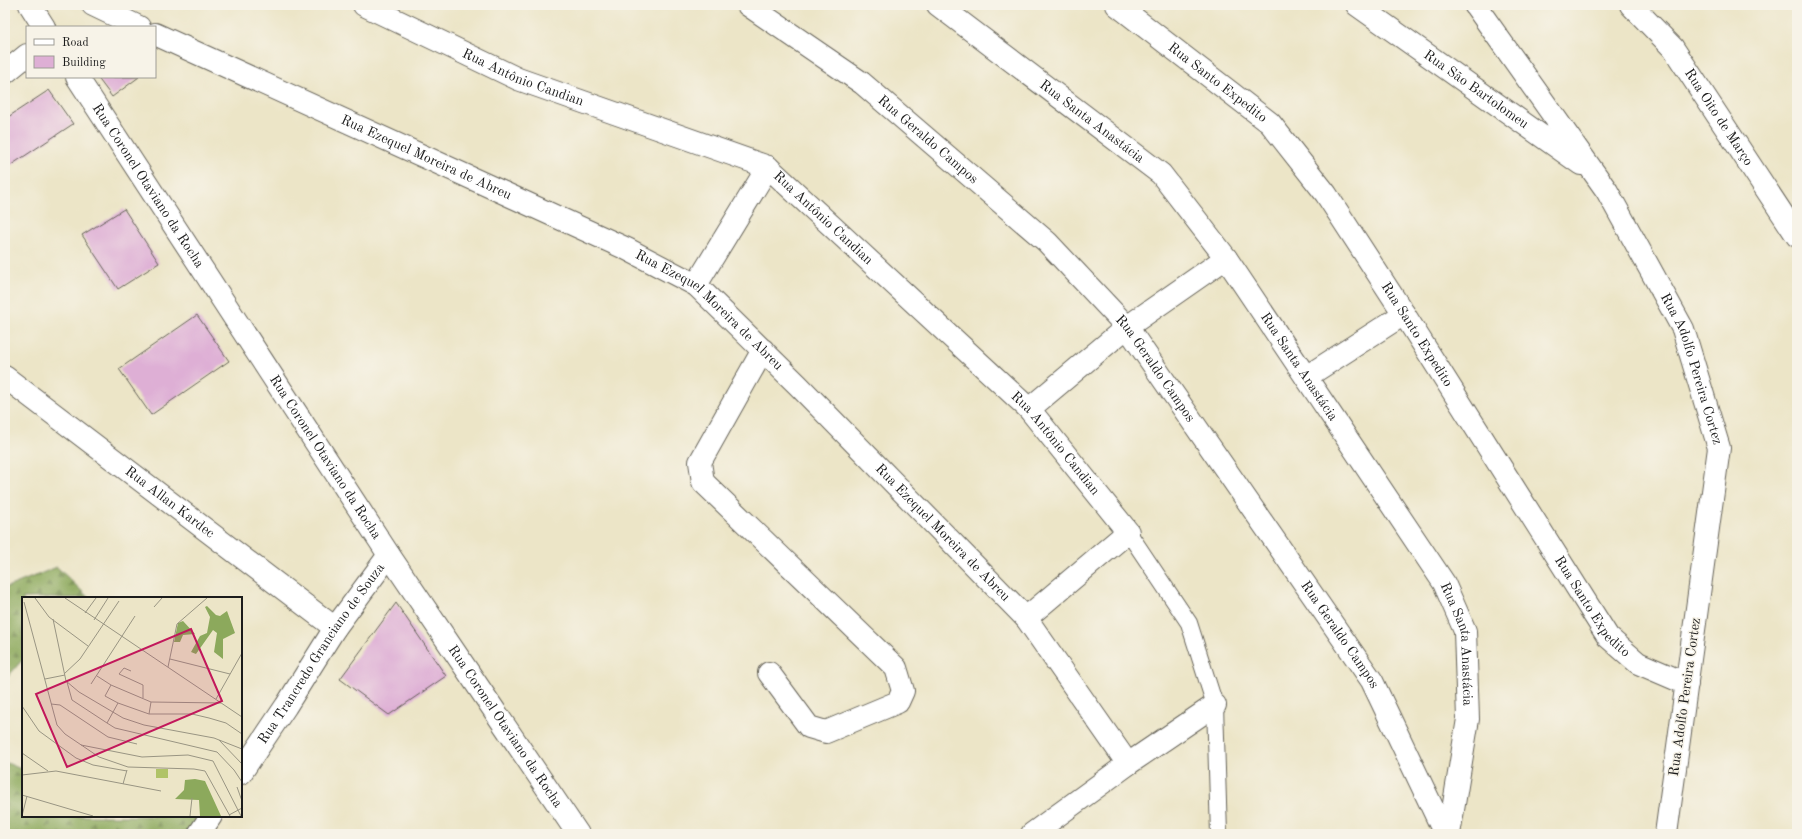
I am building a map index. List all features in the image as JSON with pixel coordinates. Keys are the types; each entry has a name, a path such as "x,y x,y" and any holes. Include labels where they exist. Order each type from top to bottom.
{"street":[{"path":"30,5 43,26"},
{"path":"93,5 137,26"},
{"name":"Rua Antônio Candian","path":"364,5 518,79 768,168 1030,409 1128,532"},
{"name":"Rua Geraldo Campos","path":"748,5 862,82 1047,242 1127,327 1372,681 1445,834"},
{"name":"Rua Santa Anastácia","path":"938,5 1161,174 1226,258 1444,583 1465,631 1468,719 1449,834"},
{"name":"Rua Santo Expedito","path":"1117,5 1270,123 1326,194 1404,314 1608,637 1638,663 1687,684"},
{"name":"Rua São Bartolomeu","path":"1357,5 1595,174"},
{"name":"Rua Adolfo Pereira Cortez","path":"1475,5 1608,191 1683,329 1719,448 1666,834"},
{"name":"Rua Oito de Março","path":"1631,5 1673,48 1797,236"},
{"name":"Rua Ezequel Moreira de Abreu","path":"156,34 627,249 696,285 763,350 1026,618 1128,764"},
{"path":"5,73 26,57"},
{"name":"Rua Coronel Otaviano da Rocha","path":"78,78 389,555 578,834"},
{"path":"696,285 768,168"},
{"path":"1030,409 1127,327 1226,258"},
{"path":"1306,378 1404,314"},
{"path":"763,350 700,462 703,482 896,668 903,691 898,702 826,732 809,726 769,673"},
{"name":"Rua Allan Kardec","path":"5,377 335,628"},
{"path":"1026,618 1128,532"},
{"name":"Rua Trancredo Granciano de Souza","path":"242,771 286,706 335,628 389,555"},
{"path":"1032,834 1128,764 1215,705"},
{"path":"199,834 210,817"}],"lane":[{"path":"1128,532 1190,623 1215,705 1219,834"}],"green space":[{"path":"57,567 88,597 22,597 22,660 5,680 5,588"},
{"path":"5,762 22,770 22,817 197,817 188,834 6,834"}],"building":[{"path":"98,78 138,78 112,97"},
{"path":"49,90 73,124 8,167 5,163 5,119"},
{"path":"124,209 159,263 118,289 82,235"},
{"path":"197,315 229,361 151,415 119,369"},
{"path":"396,603 446,676 389,715 340,679"}]}
